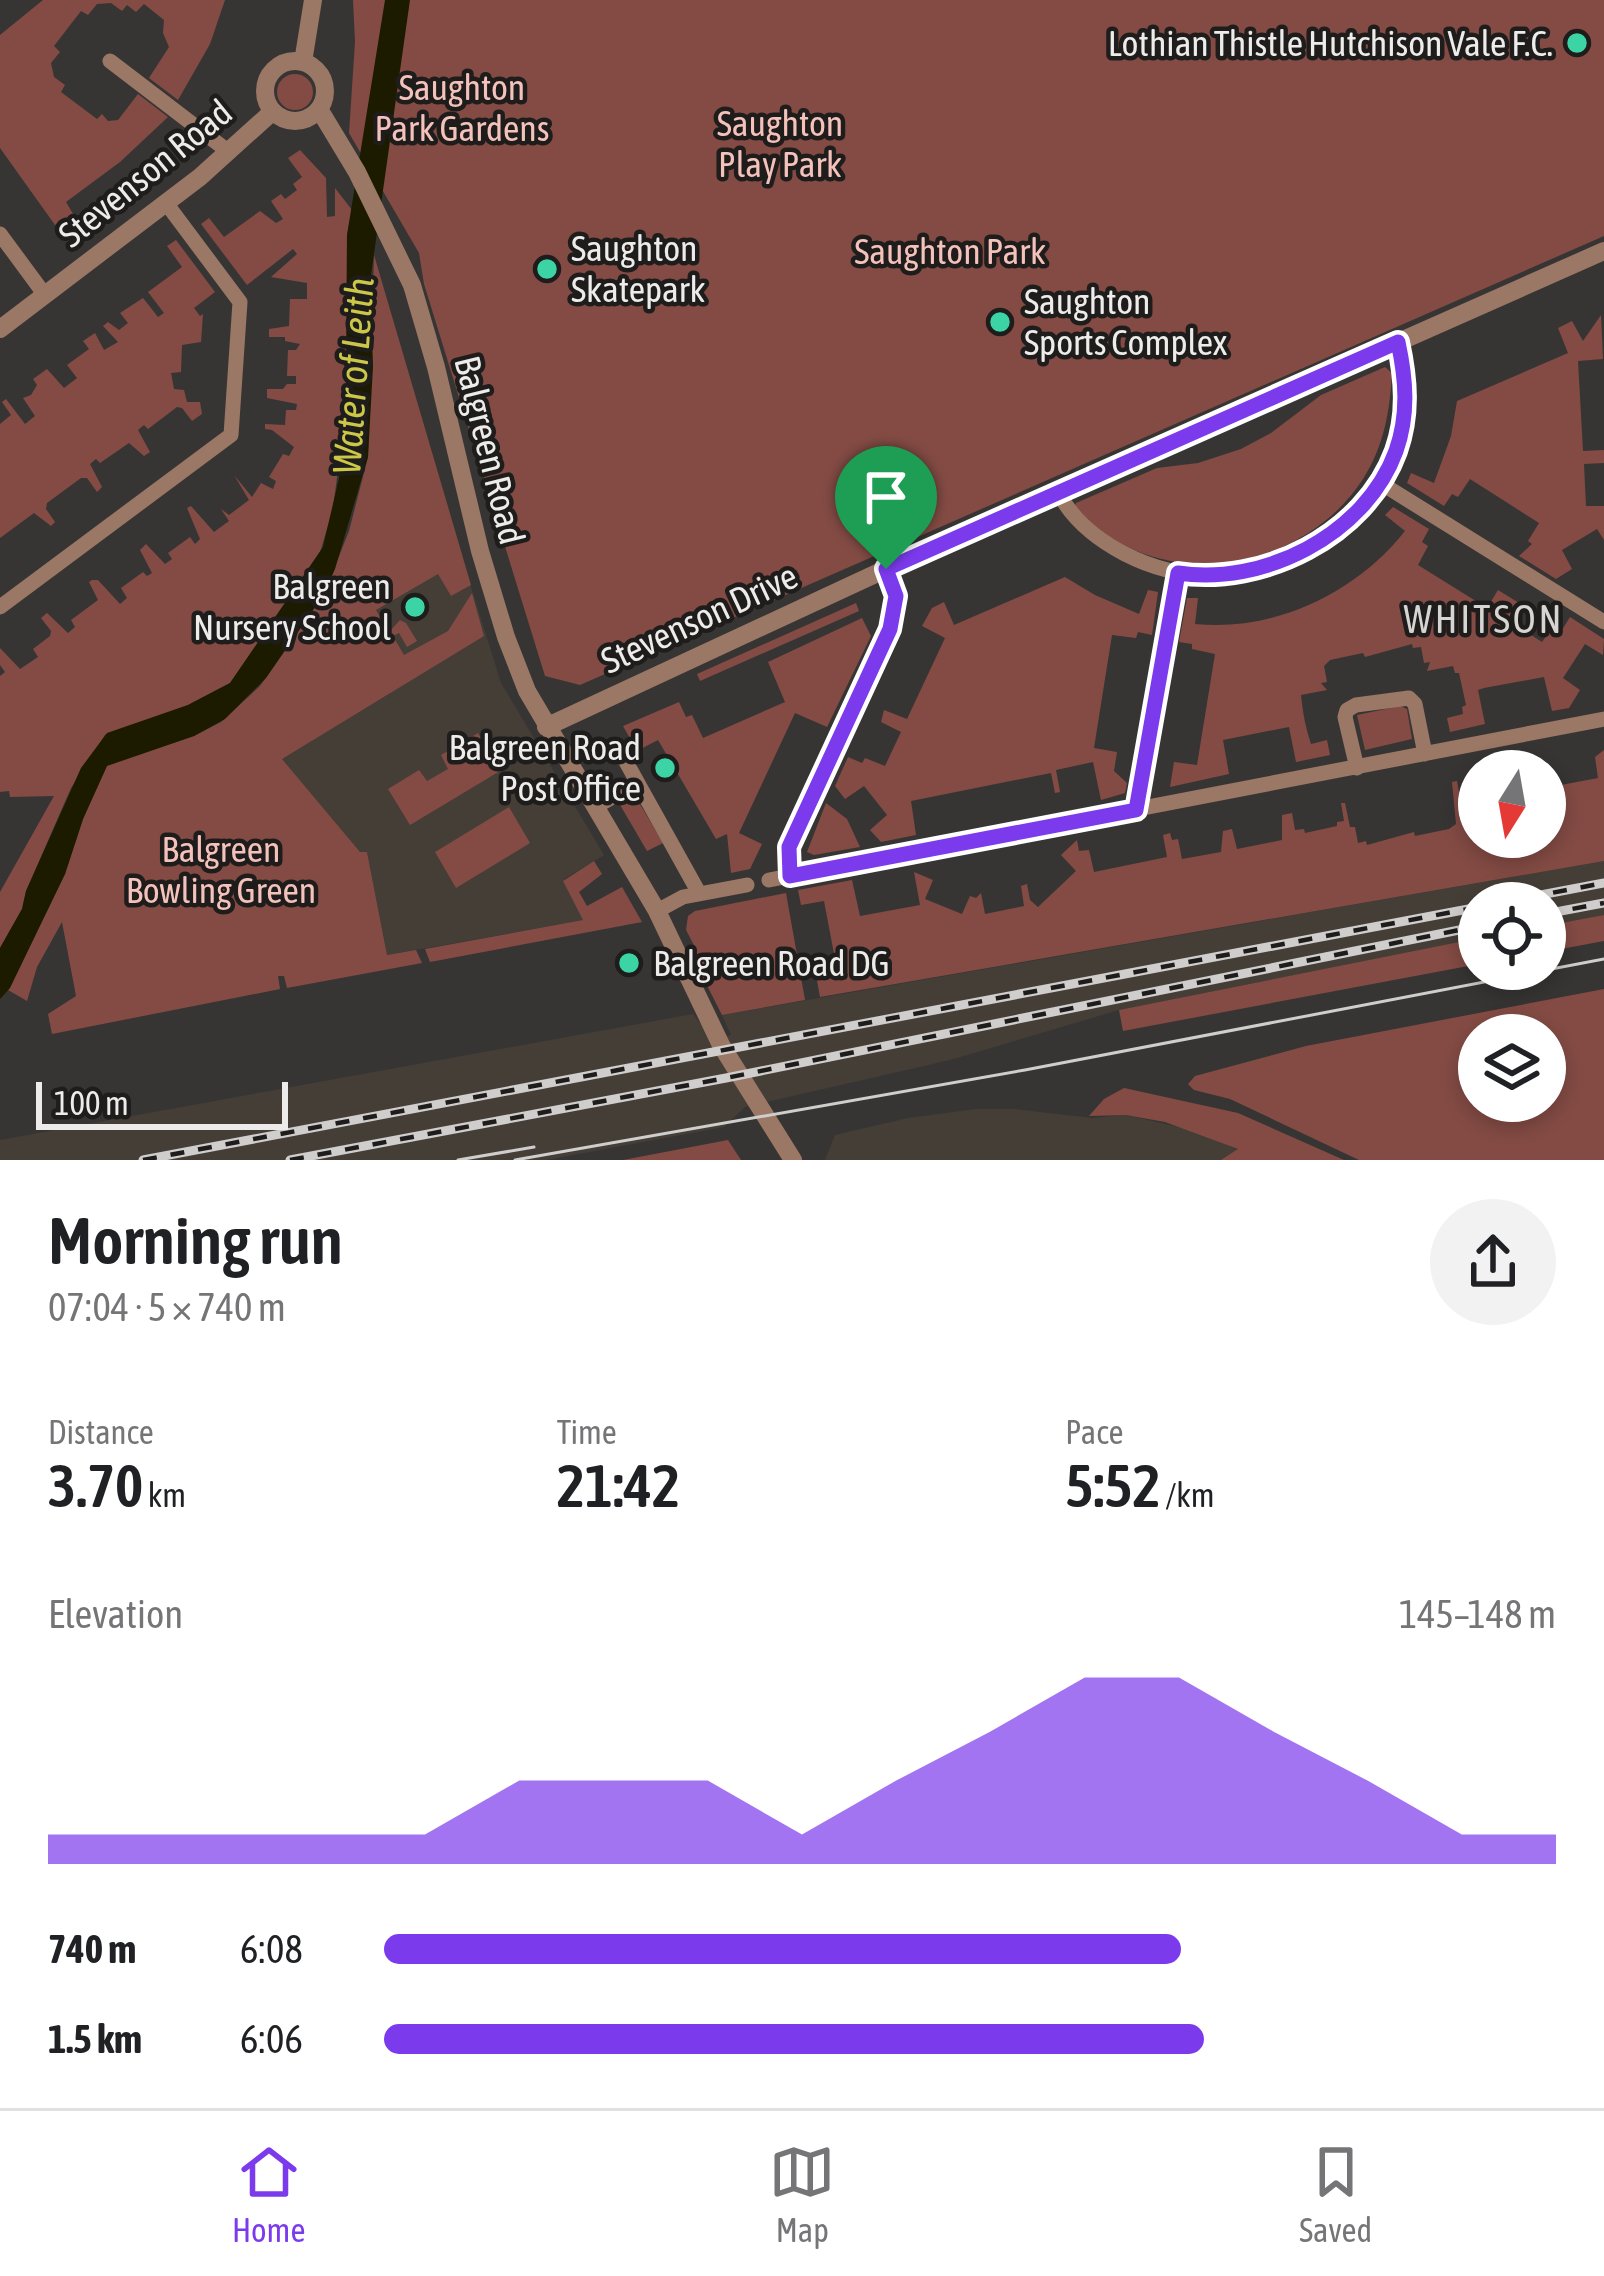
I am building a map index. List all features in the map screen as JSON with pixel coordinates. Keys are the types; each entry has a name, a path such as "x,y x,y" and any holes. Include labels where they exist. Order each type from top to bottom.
{"street":[{"path":"303,62 313,0"},
{"path":"110,61 229,152"},
{"path":"286,62 303,62 322,77 325,94 319,109 296,122 272,112 264,88 271,72 286,62"},
{"name":"Balgreen Road","path":"319,109 388,233 425,325 480,551 506,637 546,727 657,910 721,1045 793,1160"},
{"name":"Stevenson Road","path":"0,328 166,203 272,112"},
{"path":"0,607 231,435 240,302 166,203"},
{"path":"0,234 45,295"},
{"name":"Stevenson Drive","path":"546,727 886,569 1604,251"},
{"path":"1058,492 1073,515 1100,539 1139,561 1178,573 1241,574 1288,559 1342,523 1379,482 1396,451 1405,410 1406,374 1398,342"},
{"path":"1379,482 1604,622"},
{"path":"790,876 789,847 890,629 896,596 886,569"},
{"path":"1136,810 1178,573"},
{"path":"1357,768 1346,717 1347,710 1356,705 1409,698 1416,709 1425,754"},
{"path":"769,880 1604,719"},
{"path":"620,751 699,893"},
{"path":"595,807 637,783"},
{"path":"657,910 699,893 747,885"}],"shaded area":[{"path":"447,510 501,683 604,855 564,879 584,920 387,955 367,852 360,853 281,758 391,693 353,622"},
{"path":"1604,861 1604,915 1566,922 1566,882 1484,882"},
{"path":"1458,886 1458,942 1119,1010 950,1060 745,1107 724,1127 546,1160 0,1160 0,1140 693,1014 712,1039 731,1035 722,1015"},
{"path":"976,1109 1092,1118 1126,1115 1192,1130 1239,1150 1221,1160 825,1160 835,1135"}],"green space":[{"path":"43,0 225,0 210,44 178,100 149,78 169,47 164,20 144,4 136,12 127,5 122,11 111,3 97,4 88,15 81,11 54,46 60,52 51,63 54,77 65,85 61,92 97,119 102,114 108,121 118,120 138,94 168,117 120,162 66,202 85,234 70,245 61,233 67,228 62,221 55,225 0,148 0,35"},
{"name":"Saughton Park","path":"353,0 1604,0 1604,236 580,685 545,676 424,284 419,253 349,133"},
{"path":"295,74 308,79 313,92 308,105 295,110 282,105 277,92 282,79"},
{"path":"300,150 326,178 327,217 335,216 335,188 352,210 347,235 346,409 333,508 319,556 230,683 188,705 105,735 71,788 22,909 0,948 0,892 54,796 10,797 9,791 0,792 0,676 5,672 0,648 20,669 38,657 33,649 51,631 41,618 47,613 68,633 75,627 71,620 98,600 92,580 98,580 120,604 127,598 121,588 143,572 152,573 140,550 146,544 165,564 172,559 168,553 190,537 195,544 200,539 187,508 191,506 214,532 229,521 221,509 229,515 249,500 234,475 252,497 261,483 273,489 276,481 269,477 283,454 289,456 294,447 265,429 265,424 285,425 286,410 296,410 297,404 267,398 267,389 296,384 296,376 287,376 288,350 300,344 269,337 269,329 289,326 290,299 307,299 307,283 271,277 297,254 293,249 247,285 201,224 209,218 224,237 260,211 276,223 283,219 271,201 281,194 285,199 297,190 293,184 302,177 288,158"},
{"path":"176,240 215,292 194,308 203,314 201,342 182,345 181,372 171,373 174,389 184,390 187,402 200,402 202,414 192,421 177,407 148,429 144,425 138,430 150,452 144,456 129,443 100,463 96,459 90,464 102,487 97,492 87,478 81,478 47,503 55,522 51,526 34,513 0,538 0,424 11,415 2,402 6,399 25,424 35,416 23,398 37,385 33,379 47,369 64,388 77,378 67,365 89,349 83,341 95,333 104,350 118,342 103,326 108,322 119,330 128,323 120,313 143,298 158,317 164,313 148,292 182,267 167,246"},
{"name":"Balgreen Bowling Green","path":"374,255 471,585 451,596 438,574 376,610 389,632 400,620 406,623 417,641 407,647 399,633 393,636 404,655 448,631 472,593 484,636 282,759 360,852 367,852 387,955 416,950 422,963 287,988 284,976 278,976 280,989 52,1034 48,1014 76,996 62,922 37,967 27,1001 8,990 65,874 107,765 221,722 260,686 324,594 349,531 368,457"},
{"path":"1601,315 1603,359 1578,361 1583,451 1604,450 1604,463 1584,464 1586,506 1604,506 1604,540 1597,529 1562,550 1572,569 1556,579 1519,556 1532,544 1528,541 1539,523 1470,479 1458,497 1452,494 1444,506 1407,483 1411,473 1434,483 1451,436 1457,401 1568,353 1558,328 1572,321 1583,341"},
{"path":"1385,367 1392,373 1376,454 1363,479 1336,511 1303,537 1265,554 1225,563 1184,563 1144,554 1107,535 1075,506 1157,468 1198,463 1241,449 1321,395"},
{"path":"1393,507 1429,529 1422,542 1428,546 1418,565 1487,608 1498,590 1519,603 1509,621 1542,642 1554,625 1562,630 1570,617 1604,639 1603,655 1585,644 1563,678 1580,690 1569,708 1552,711 1544,677 1484,688 1478,690 1485,724 1450,732 1447,718 1463,714 1466,705 1453,666 1427,671 1430,662 1424,663 1421,647 1412,644 1365,657 1363,653 1330,660 1324,666 1327,682 1321,683 1327,690 1301,695 1311,744 1327,740 1330,755 1296,762 1289,727 1223,740 1229,774 1170,787 1174,762 1197,765 1215,654 1179,642 1187,598 1198,598 1195,624 1255,622 1312,604 1363,573 1405,531 1385,515"},
{"path":"1065,577 1139,614 1148,590 1158,592 1152,635 1112,635 1094,748 1117,752 1114,771 1127,783 1125,793 1101,800 1093,762 1056,770 1060,792 1055,793 1051,773 911,801 916,835 881,842 870,830 887,815 864,786 845,799 835,786 848,757 885,766 901,732 881,722 884,710 907,719 945,638 922,626 932,608 944,602 954,625"},
{"path":"856,603 859,611 700,681 697,674"},
{"path":"862,618 871,636 827,727 795,713 739,833 762,844 750,869 731,873 727,834 716,839 658,740 637,751 623,726 679,702 686,717 692,715 703,738 785,702 768,662"},
{"path":"1400,706 1407,709 1412,739 1365,750 1357,715"},
{"path":"478,733 500,771 410,825 388,789 419,770 427,781 448,769 441,755"},
{"path":"1604,750 1604,861 1458,882 1458,886 820,997 814,964 835,959 824,901 801,905 798,890 852,880 860,916 920,905 914,872 933,880 925,899 962,914 970,896 981,893 985,914 1024,906 1021,886 1027,884 1030,900 1038,907 1076,871 1061,855 1077,840 1079,851 1089,850 1094,872 1167,857 1163,835 1170,833 1172,840 1178,839 1182,859 1221,852 1223,831 1232,829 1237,849 1282,840 1282,815 1292,813 1295,830 1305,833 1337,826 1344,821 1341,803 1345,803 1358,843 1366,841 1367,845 1414,832 1415,836 1449,829 1456,824 1452,782 1457,781 1458,858 1566,858 1566,784 1598,778 1595,757"},
{"path":"631,789 663,843 647,851 616,798"},
{"path":"826,803 847,819 860,847 814,855 807,852"},
{"path":"509,807 530,843 456,888 435,852"},
{"path":"594,861 602,874 579,892 587,906 622,887 642,922 430,962 425,949 583,920 563,881"},
{"path":"786,893 805,1000 722,1015 691,954 697,951 686,930 688,916"},
{"path":"1604,915 1604,941 1566,948 1566,922"},
{"path":"1458,942 1458,968 1123,1031 1119,1010"},
{"path":"1604,989 1604,1160 1359,1160 1230,1099 1194,1090 1188,1084 1195,1076 1306,1046 1458,1017 1458,1122 1566,1122 1566,1014 1473,1014"},
{"path":"1124,1088 1238,1113 1344,1160 1221,1160 1238,1149 1165,1122 1126,1115 1089,1116 1104,1099"},
{"path":"728,1140 741,1160 623,1160"}],"water":[{"name":"Water of Leith","path":"385,0 410,0 370,282 373,366 368,457 335,569 324,594 266,678 225,719 194,736 107,766 65,874 10,988 0,999 0,948 22,909 81,768 107,733 188,705 230,683 323,547 339,478 346,409 347,235"}],"tram line":[{"path":"515,1160 1025,1070 1604,959"},
{"path":"458,1160 534,1147"}],"railway":[{"path":"1566,890 1604,883"},
{"path":"1566,910 1604,903"},
{"path":"143,1160 1458,911"},
{"path":"290,1160 726,1078 1458,930"}],"place":[{"name":"Lothian Thistle Hutchison Vale F.C.","path":"1577,43"},
{"name":"Saughton Skatepark","path":"547,269"},
{"name":"Saughton Sports Complex","path":"1000,322"},
{"name":"Balgreen Nursery School","path":"415,607"},
{"name":"Balgreen Road Post Office","path":"665,768"},
{"name":"Balgreen Road DG","path":"629,963"}],"district":[{"name":"WHITSON","path":"1484,619"}],"route":[{"path":"1398,342 1406,383 1399,440 1387,469 1358,508 1307,549 1265,568 1228,576 1178,573 1136,810 790,876 789,847 890,629 896,596 886,569 1398,342"}],"park label":[{"name":"Saughton Park Gardens","path":"462,108"},
{"name":"Saughton Play Park","path":"780,144"}]}
